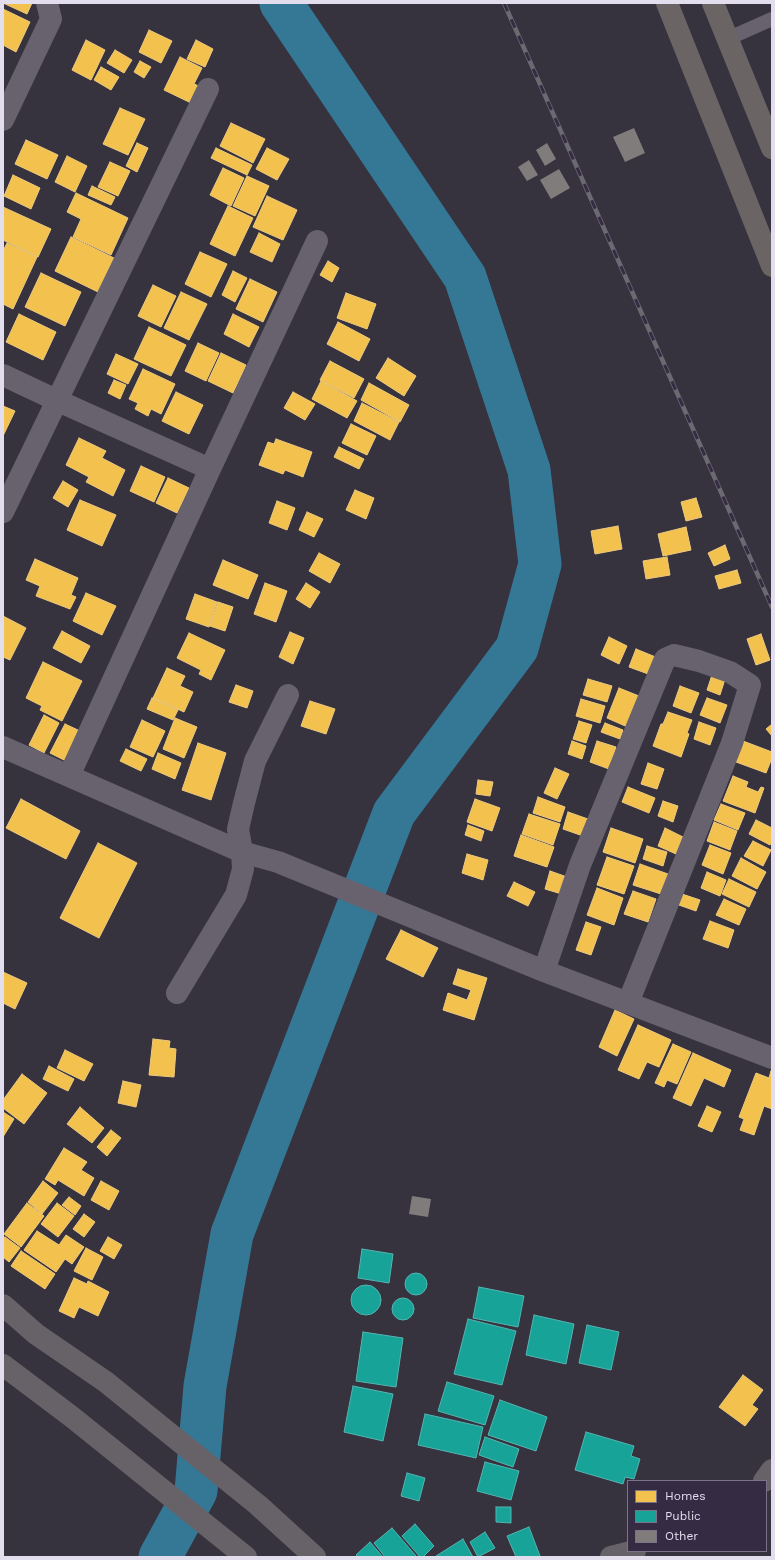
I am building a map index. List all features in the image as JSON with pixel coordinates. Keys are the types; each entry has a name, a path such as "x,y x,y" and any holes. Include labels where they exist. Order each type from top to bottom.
{"main road":[{"path":"667,3 772,266"},
{"path":"713,3 772,148"},
{"path":"3,1304 36,1334 106,1382 258,1505 315,1557"},
{"path":"3,1365 72,1417 238,1551"},
{"path":"611,1557 631,1552"}],"street":[{"path":"3,120 50,19 46,3"},
{"path":"3,512 208,89"},
{"path":"69,776 317,241"},
{"path":"3,375 210,469"},
{"path":"544,971 580,865 665,659 674,655 699,661 730,672 750,685 741,715 732,743 628,1003"},
{"path":"177,994 236,896 243,869 238,829 255,761 288,695"},
{"path":"3,747 242,852 278,862 544,971 772,1058"}],"lane":[{"path":"727,39 772,19"}],"building: Homes":[{"path":"3,3 32,3 27,14"},
{"path":"3,9 30,22 16,52 3,45"},
{"path":"149,30 172,41 161,63 139,52"},
{"path":"86,40 105,50 91,80 72,70"},
{"path":"196,40 213,49 205,67 187,59"},
{"path":"115,50 132,60 124,73 107,63"},
{"path":"180,57 202,68 194,84 199,86 191,103 164,90"},
{"path":"140,61 151,67 144,78 134,72"},
{"path":"101,67 119,77 111,90 94,80"},
{"path":"120,108 145,119 128,155 103,144"},
{"path":"231,123 265,139 253,163 220,146"},
{"path":"26,140 58,155 47,179 15,164"},
{"path":"137,143 148,148 137,172 126,166"},
{"path":"216,148 252,165 247,175 211,158"},
{"path":"267,148 289,159 277,180 256,169"},
{"path":"67,156 87,166 75,192 55,182"},
{"path":"110,162 130,171 118,196 98,187"},
{"path":"223,168 244,178 231,206 210,195"},
{"path":"13,175 40,188 31,209 4,196"},
{"path":"247,176 269,186 255,216 233,206"},
{"path":"92,186 115,197 111,205 88,195"},
{"path":"76,193 128,218 111,255 73,237 81,219 67,212"},
{"path":"267,196 297,210 283,240 253,227"},
{"path":"228,206 253,218 235,256 210,244"},
{"path":"3,207 51,229 38,257 3,240"},
{"path":"259,233 280,244 272,262 250,252"},
{"path":"71,237 114,258 98,292 55,271"},
{"path":"7,243 37,257 13,309 3,304 3,251"},
{"path":"200,252 227,264 211,297 185,284"},
{"path":"328,261 339,268 332,282 320,275"},
{"path":"233,271 247,278 235,302 222,295"},
{"path":"41,273 81,292 65,326 25,307"},
{"path":"250,279 277,292 263,322 236,309"},
{"path":"153,285 176,296 161,327 138,316"},
{"path":"181,292 207,304 189,340 164,328"},
{"path":"346,293 376,304 367,329 337,318"},
{"path":"19,314 56,332 43,360 6,342"},
{"path":"233,314 259,327 249,347 224,334"},
{"path":"338,322 370,339 359,361 327,344"},
{"path":"149,327 186,345 171,376 134,359"},
{"path":"198,343 219,353 206,381 185,371"},
{"path":"221,353 246,365 233,393 208,381"},
{"path":"116,354 138,364 128,384 107,374"},
{"path":"388,358 416,376 404,396 376,378"},
{"path":"330,361 364,379 354,398 320,380"},
{"path":"143,369 175,384 161,414 151,409 148,416 135,409 138,403 129,399"},
{"path":"114,380 126,385 120,399 108,393"},
{"path":"321,381 357,401 347,418 312,399"},
{"path":"369,383 409,405 400,422 361,400"},
{"path":"176,392 203,405 189,434 162,421"},
{"path":"293,392 315,404 305,420 284,408"},
{"path":"362,403 399,422 390,440 354,421"},
{"path":"3,406 15,411 3,436"},
{"path":"351,424 376,436 367,455 342,443"},
{"path":"79,438 106,451 102,458 125,470 113,496 86,482 89,477 66,465"},
{"path":"276,439 312,452 303,477 285,470 283,474 259,465 268,442 274,444"},
{"path":"339,447 364,459 359,469 334,457"},
{"path":"141,466 165,477 154,502 130,491"},
{"path":"168,478 189,488 177,513 156,503"},
{"path":"63,481 78,490 68,507 53,498"},
{"path":"355,490 374,498 366,519 346,510"},
{"path":"696,498 702,517 686,521 681,502"},
{"path":"80,500 116,515 102,546 67,530"},
{"path":"277,501 295,508 287,530 269,523"},
{"path":"307,512 323,519 314,537 299,530"},
{"path":"618,526 622,549 595,554 591,531"},
{"path":"686,527 691,550 663,556 658,534"},
{"path":"725,545 730,559 714,566 708,553"},
{"path":"319,553 340,564 330,583 309,571"},
{"path":"667,557 670,575 646,579 643,561"},
{"path":"35,559 78,578 71,595 76,597 70,609 36,596 40,586 26,580"},
{"path":"223,560 258,575 248,599 213,585"},
{"path":"737,570 741,583 719,589 715,576"},
{"path":"265,583 287,591 276,622 254,614"},
{"path":"306,583 320,592 310,608 296,599"},
{"path":"86,593 116,606 102,635 73,621"},
{"path":"195,594 217,602 209,627 186,619"},
{"path":"218,602 233,607 225,631 210,626"},
{"path":"3,616 26,628 10,660 3,657"},
{"path":"62,631 90,646 81,663 53,648"},
{"path":"290,632 304,638 293,664 279,657"},
{"path":"189,633 225,650 211,680 199,674 201,670 177,658"},
{"path":"761,634 770,660 756,665 747,639"},
{"path":"609,637 627,646 619,664 601,655"},
{"path":"636,649 658,658 651,675 629,667"},
{"path":"43,662 82,681 62,721 40,710 42,706 26,698"},
{"path":"167,668 185,676 180,686 193,692 184,712 153,698"},
{"path":"713,672 726,676 720,695 707,690"},
{"path":"588,679 612,686 607,702 583,695"},
{"path":"236,685 253,691 247,708 229,702"},
{"path":"680,686 699,693 691,713 673,706"},
{"path":"619,688 644,698 632,729 607,718"},
{"path":"152,698 178,710 173,720 147,709"},
{"path":"707,698 727,705 720,723 700,715"},
{"path":"581,699 605,706 600,723 576,716"},
{"path":"310,701 335,709 326,734 301,726"},
{"path":"668,712 692,720 681,757 653,746 661,724 663,724"},
{"path":"44,715 59,723 44,753 29,745"},
{"path":"175,718 197,727 184,758 163,749"},
{"path":"142,720 165,731 153,757 130,747"},
{"path":"579,721 592,725 586,743 573,739"},
{"path":"699,722 716,728 710,745 694,739"},
{"path":"605,723 623,730 620,739 601,732"},
{"path":"65,724 80,731 66,761 50,753"},
{"path":"772,724 772,736 766,729"},
{"path":"572,741 586,746 582,759 568,754"},
{"path":"597,741 616,747 609,769 590,762"},
{"path":"743,741 772,752 772,758 766,773 736,762"},
{"path":"198,743 226,753 211,800 182,790"},
{"path":"126,749 147,759 141,771 120,761"},
{"path":"158,753 181,763 175,779 152,769"},
{"path":"648,763 664,769 657,789 641,784"},
{"path":"555,768 569,774 557,799 544,793"},
{"path":"733,776 748,782 746,787 758,792 761,787 764,788 755,813 723,801"},
{"path":"478,780 493,782 490,796 476,794"},
{"path":"628,787 655,798 649,813 622,802"},
{"path":"538,797 565,807 560,822 533,813"},
{"path":"21,799 80,831 66,859 6,828"},
{"path":"475,799 500,808 492,831 467,822"},
{"path":"663,801 678,806 673,822 658,816"},
{"path":"721,804 745,813 738,830 714,820"},
{"path":"568,812 588,819 583,836 563,829"},
{"path":"529,814 560,824 553,845 522,834"},
{"path":"756,820 772,828 772,841 770,845 749,834"},
{"path":"714,822 737,831 730,850 707,841"},
{"path":"468,825 484,831 481,841 465,835"},
{"path":"611,828 643,839 635,863 603,852"},
{"path":"665,828 683,837 676,854 658,846"},
{"path":"521,835 554,847 547,867 514,856"},
{"path":"753,841 771,850 763,866 744,856"},
{"path":"98,843 137,863 99,938 60,918"},
{"path":"710,845 731,853 723,874 702,865"},
{"path":"647,846 667,852 663,866 643,859"},
{"path":"467,854 488,860 483,880 462,873"},
{"path":"607,857 634,866 624,894 597,885"},
{"path":"741,858 766,872 757,889 732,876"},
{"path":"640,864 668,874 661,894 633,885"},
{"path":"550,871 570,878 565,895 545,889"},
{"path":"707,872 726,880 720,896 701,888"},
{"path":"729,879 756,892 749,907 722,894"},
{"path":"514,882 535,892 528,906 507,896"},
{"path":"597,888 623,898 614,925 587,915"},
{"path":"633,891 656,899 648,922 624,914"},
{"path":"679,893 700,900 696,911 676,904"},
{"path":"724,899 746,909 739,925 716,915"},
{"path":"710,921 734,930 728,948 703,939"},
{"path":"586,922 601,927 591,955 576,950"},
{"path":"401,930 438,948 423,977 386,959"},
{"path":"458,969 487,978 474,1020 443,1010 448,993 467,1000 471,990 453,984"},
{"path":"3,972 27,983 15,1009 3,1003"},
{"path":"615,1010 634,1019 617,1056 599,1047"},
{"path":"638,1025 671,1040 659,1067 647,1062 639,1079 618,1070"},
{"path":"153,1039 170,1041 169,1048 176,1049 174,1077 149,1075"},
{"path":"673,1044 691,1052 677,1084 667,1080 664,1087 655,1083"},
{"path":"65,1050 93,1064 84,1081 57,1068"},
{"path":"693,1053 731,1070 724,1087 704,1078 691,1106 673,1098"},
{"path":"49,1066 74,1079 68,1091 43,1079"},
{"path":"771,1071 772,1109 764,1106 754,1135 740,1130 744,1119 739,1117 756,1073 769,1078"},
{"path":"22,1074 47,1093 24,1124 3,1108 3,1100"},
{"path":"123,1081 141,1085 136,1107 118,1103"},
{"path":"707,1106 721,1112 712,1132 698,1126"},
{"path":"80,1107 104,1128 92,1143 67,1124"},
{"path":"3,1112 14,1119 3,1137"},
{"path":"111,1130 121,1138 107,1156 97,1147"},
{"path":"64,1148 87,1162 81,1170 94,1178 84,1196 58,1180 55,1185 45,1179"},
{"path":"43,1181 58,1193 42,1214 28,1202"},
{"path":"101,1181 119,1191 109,1210 91,1200"},
{"path":"69,1197 81,1206 75,1215 62,1205"},
{"path":"27,1203 44,1216 21,1247 4,1234"},
{"path":"57,1203 74,1216 58,1237 41,1224"},
{"path":"84,1214 95,1222 84,1237 73,1229"},
{"path":"37,1231 59,1245 66,1235 84,1247 72,1264 65,1259 56,1272 24,1250"},
{"path":"5,1237 20,1248 9,1262 3,1257 3,1239"},
{"path":"108,1237 122,1245 114,1259 100,1251"},
{"path":"86,1248 103,1257 92,1280 74,1271"},
{"path":"21,1251 55,1274 45,1289 11,1266"},
{"path":"74,1278 87,1284 88,1281 109,1292 98,1316 79,1307 74,1318 59,1311"},
{"path":"743,1375 763,1390 752,1405 758,1409 745,1426 719,1407"}],"building: Public":[{"path":"362,1249 393,1254 389,1283 358,1278"},
{"path":"416,1273 424,1276 427,1284 424,1292 416,1295 408,1292 405,1284 408,1276"},
{"path":"366,1285 376,1290 381,1300 376,1310 366,1315 356,1310 351,1300 356,1290"},
{"path":"479,1287 524,1296 518,1327 473,1318"},
{"path":"403,1298 411,1301 414,1309 411,1317 403,1320 395,1317 392,1309 395,1301"},
{"path":"534,1315 574,1324 566,1364 526,1355"},
{"path":"468,1319 516,1331 502,1385 454,1374"},
{"path":"587,1325 619,1332 611,1370 579,1363"},
{"path":"363,1332 403,1338 396,1387 356,1381"},
{"path":"447,1382 494,1396 485,1425 438,1411"},
{"path":"353,1386 393,1394 383,1441 344,1432"},
{"path":"500,1400 547,1417 536,1451 488,1435"},
{"path":"425,1414 483,1427 476,1458 418,1445"},
{"path":"586,1432 634,1446 631,1456 640,1459 634,1479 625,1477 623,1484 575,1470"},
{"path":"485,1437 519,1449 513,1467 479,1455"},
{"path":"485,1462 519,1471 511,1500 477,1491"},
{"path":"407,1473 425,1478 419,1501 401,1496"},
{"path":"496,1507 511,1507 511,1523 496,1522"},
{"path":"415,1524 434,1546 423,1557 420,1557 402,1536"},
{"path":"529,1527 540,1556 516,1557 507,1536"},
{"path":"392,1528 417,1557 385,1557 374,1543"},
{"path":"485,1532 495,1548 478,1557 470,1542"},
{"path":"463,1539 473,1557 436,1557 436,1556"},
{"path":"370,1542 383,1557 358,1557 356,1555"}],"building: Other":[{"path":"634,128 645,153 625,162 613,137"},
{"path":"547,143 556,159 545,166 536,150"},
{"path":"529,160 538,175 527,181 518,167"},
{"path":"559,169 570,188 551,199 540,180"},
{"path":"412,1196 431,1199 428,1217 409,1214"}],"waterway":[{"path":"160,1557 196,1491 205,1386 232,1234 394,813 517,648 540,564 529,470 465,277 281,3"}],"railway":[{"path":"504,3 772,607"}]}
